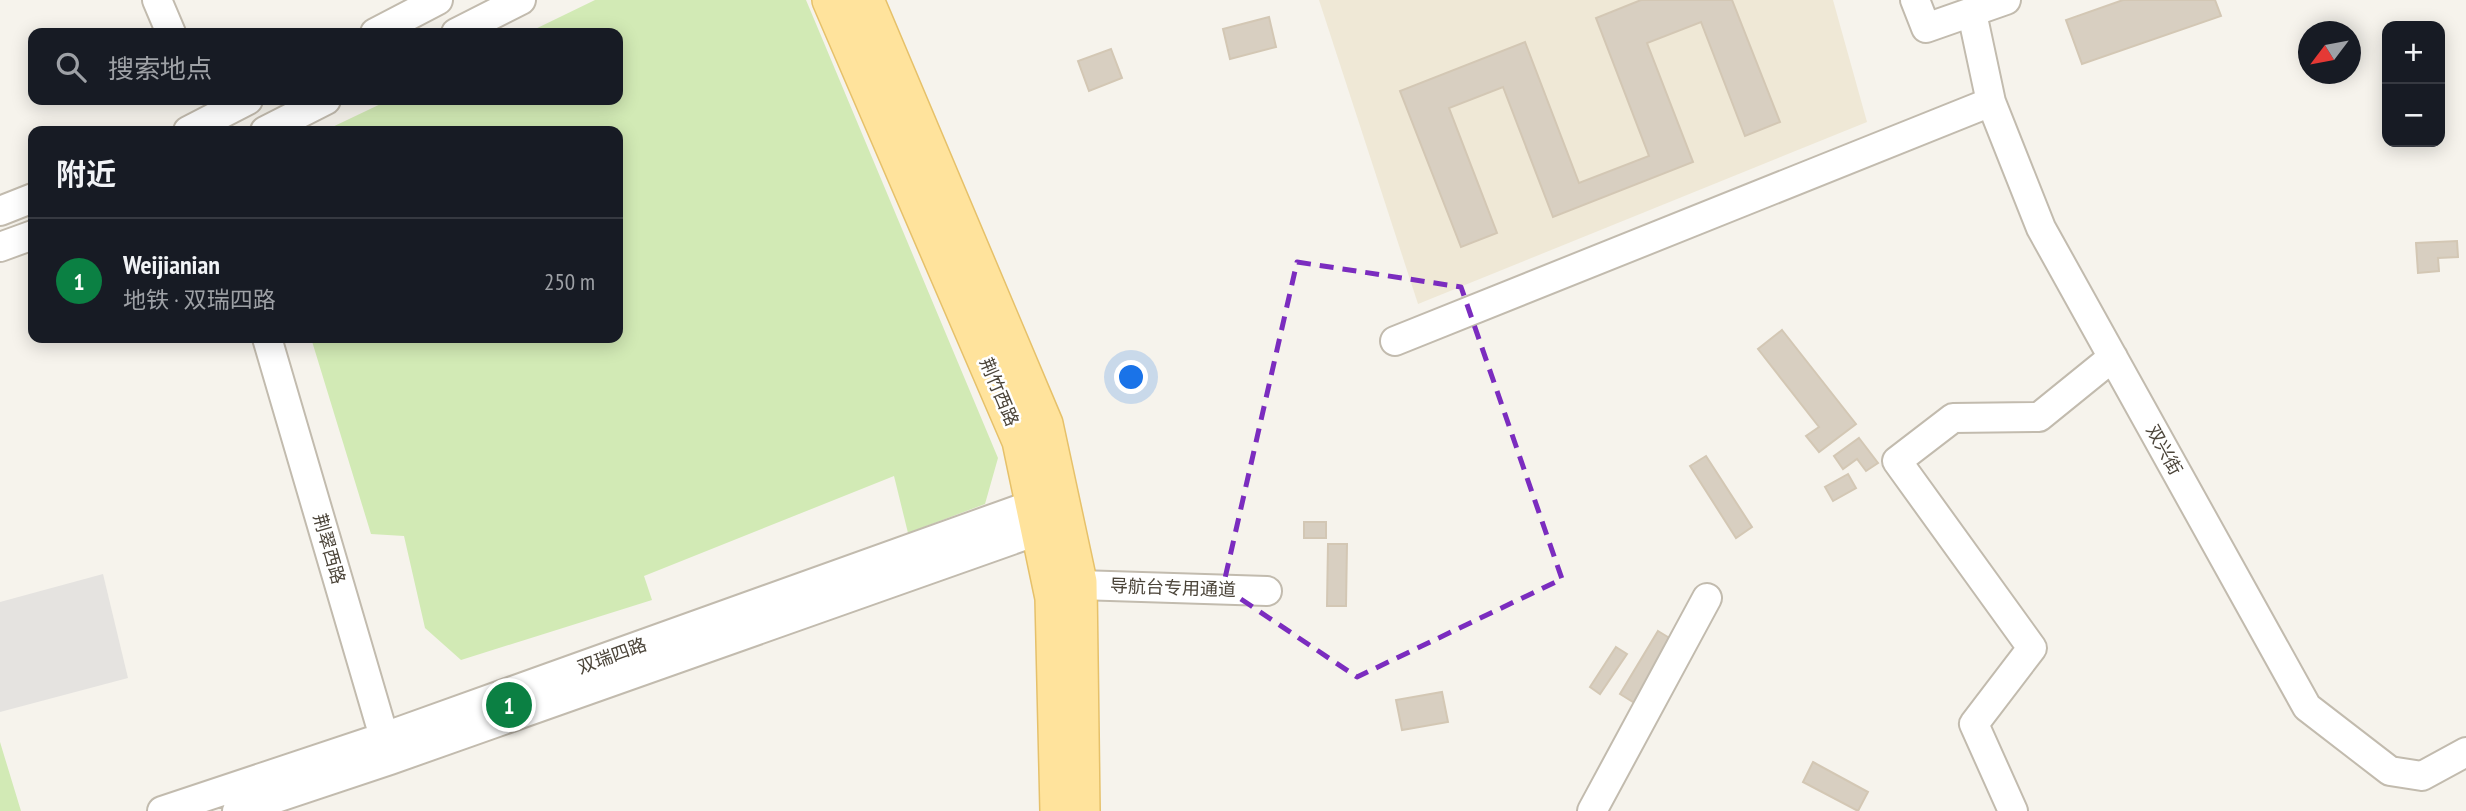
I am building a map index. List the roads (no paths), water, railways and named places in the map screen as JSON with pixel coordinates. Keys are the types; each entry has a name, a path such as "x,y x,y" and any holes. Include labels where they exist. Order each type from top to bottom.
{"main road":[{"name":"荆竹西路","path":"830,0 1020,441 1079,585 1082,811"},
{"name":"荆竹西路","path":"866,0 1045,424 1058,811"}],"street":[{"path":"157,0 169,28"},
{"path":"385,28 438,0"},
{"path":"466,28 521,0"},
{"path":"1915,0 1926,28 2006,0"},
{"name":"双兴街","path":"1972,13 1991,102 2041,228 2307,707 2390,771 2422,776 2466,752"},
{"path":"1395,341 1991,102"},
{"path":"202,121 237,105"},
{"path":"275,126 316,105"},
{"path":"0,211 28,200"},
{"path":"0,247 28,237"},
{"name":"荆翠西路","path":"268,343 387,749"},
{"path":"2013,811 1974,724 2032,648 1897,461 1953,418 2039,417 2113,357"},
{"name":"双瑞四路","path":"237,811 387,749 1049,513"},
{"name":"导航台专用通道","path":"1079,585 1267,591"},
{"path":"1592,811 1707,598"},
{"name":"双瑞四路","path":"162,811 387,749"}],"place":[{"name":"Weijianian","path":"509,705"}]}
